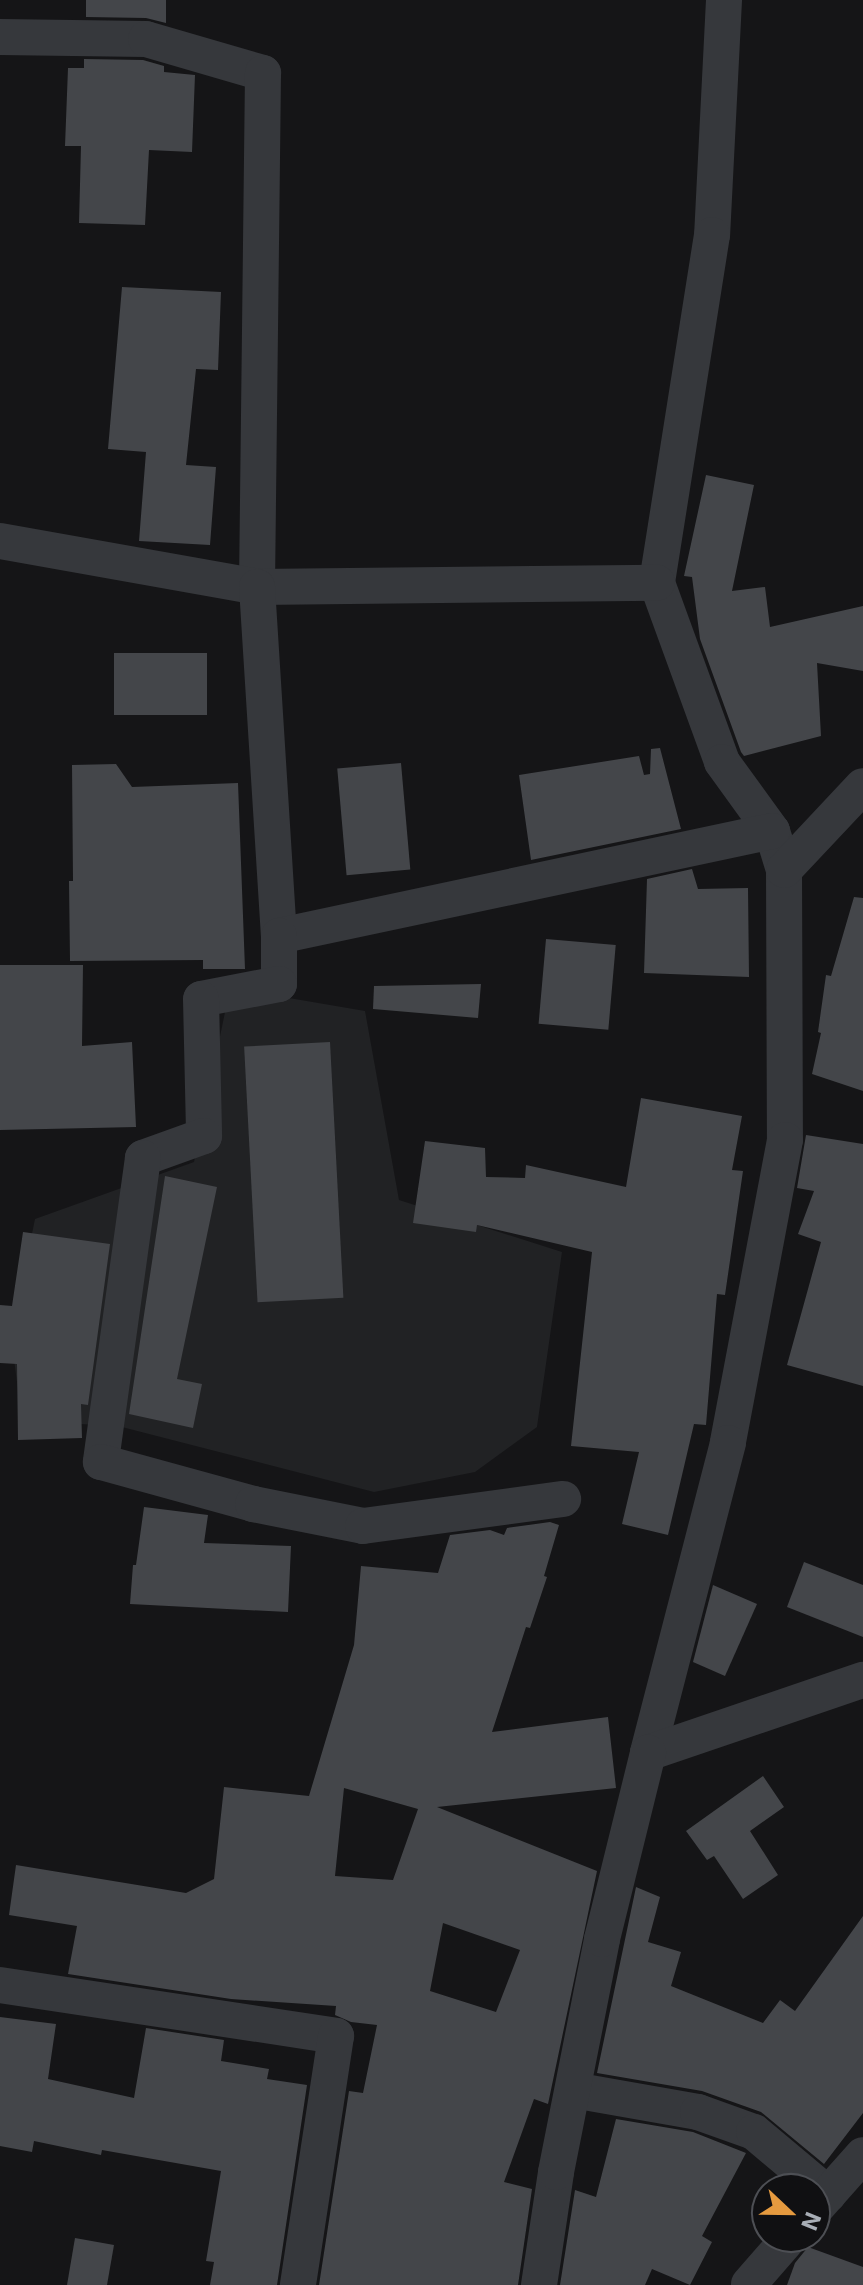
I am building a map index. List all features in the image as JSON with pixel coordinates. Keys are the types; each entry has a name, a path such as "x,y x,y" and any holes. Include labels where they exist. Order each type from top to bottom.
{"street":[{"path":"539,2285 602,1939 728,1443 785,1140 784,870 772,831 722,762 657,583 712,235 724,0"},
{"path":"0,37 146,39 263,73 257,587 279,936 279,984 201,999 204,1136 143,1158 101,1462 253,1504 363,1526 563,1499"},
{"path":"0,541 257,587 657,583"},
{"path":"784,870 863,786"},
{"path":"279,936 772,831"},
{"path":"648,1753 863,1680"},
{"path":"0,1985 336,2036 298,2285"},
{"path":"573,2090 698,2112 754,2132 794,2173"},
{"path":"831,2191 863,2155"},
{"path":"749,2284 776,2253"}],"shaded area":[{"path":"230,988 365,1011 399,1200 562,1252 537,1427 475,1472 374,1492 118,1426 22,1421 11,1336 35,1219 194,1162"}],"building":[{"path":"86,0 166,0 166,23 146,18 86,17"},
{"path":"84,59 143,60 164,66 164,72 195,75 192,152 149,150 145,225 79,223 81,146 65,146 68,68 84,68"},
{"path":"122,287 221,292 218,370 196,369 186,465 216,467 210,545 139,541 146,452 108,449"},
{"path":"706,475 754,485 732,591 765,587 770,627 863,606 863,671 817,663 821,736 744,756 741,752 700,639 692,577 684,576"},
{"path":"114,653 207,653 207,715 114,715"},
{"path":"660,748 681,829 531,860 519,775 639,756 644,775 650,774 651,749"},
{"path":"401,763 410,870 347,875 337,769"},
{"path":"116,764 132,787 238,783 245,969 203,969 203,960 70,961 72,765"},
{"path":"692,869 698,889 748,888 749,977 644,973 647,879"},
{"path":"854,897 863,898 863,1091 812,1074 821,1033 818,1032 826,975 831,976"},
{"path":"546,939 616,945 608,1030 539,1024"},
{"path":"0,965 83,965 82,1046 132,1042 136,1127 0,1130"},
{"path":"481,984 478,1018 373,1009 374,986"},
{"path":"330,1042 343,1298 258,1302 244,1047"},
{"path":"641,1098 742,1116 732,1170 743,1171 725,1295 717,1294 706,1425 694,1424 668,1535 622,1524 639,1452 571,1446 592,1252 477,1225 476,1232 413,1223 425,1141 485,1148 486,1177 525,1178 526,1165 626,1187"},
{"path":"806,1135 863,1144 863,1386 787,1365 821,1242 798,1234 814,1191 797,1188"},
{"path":"165,1176 217,1187 177,1379 202,1384 193,1428 129,1414"},
{"path":"23,1232 110,1244 88,1405 81,1404 82,1438 18,1440 17,1364 0,1363 0,1305 12,1306"},
{"path":"144,1507 208,1515 204,1543 291,1546 288,1612 130,1604 133,1565 136,1565"},
{"path":"550,1522 559,1525 544,1576 547,1577 530,1628 526,1627 492,1732 608,1717 616,1788 437,1807 597,1871 548,2104 534,2099 504,2182 532,2189 518,2285 319,2285 349,2091 363,2093 377,2025 351,2022 335,2015 336,2006 231,1999 68,1974 77,1926 9,1915 16,1865 186,1893 214,1879 224,1787 309,1796 354,1645 361,1566 438,1573 450,1535 490,1530 504,1535 507,1528","holes":["344,1788 418,1809 393,1880 335,1876","443,1923 520,1950 496,2012 430,1991"]},
{"path":"804,1562 863,1585 863,1637 787,1607"},
{"path":"713,1585 757,1604 725,1676 693,1662"},
{"path":"763,1776 784,1807 750,1831 778,1875 743,1899 714,1856 707,1860 686,1831"},
{"path":"636,1887 660,1897 648,1942 681,1952 671,1986 763,2023 780,2000 795,2011 863,1916 863,2113 824,2164 761,2112 702,2091 597,2073"},
{"path":"0,2017 56,2024 48,2079 134,2098 146,2028 224,2040 221,2061 269,2069 267,2079 307,2085 277,2285 210,2285 214,2262 206,2261 221,2171 102,2150 101,2155 34,2141 32,2152 0,2146"},
{"path":"616,2119 693,2132 746,2153 702,2236 712,2242 690,2285 652,2269 645,2285 560,2285 575,2190 596,2197"},
{"path":"75,2238 114,2245 107,2285 67,2285"},
{"path":"803,2253 824,2253 863,2267 863,2285 787,2285 795,2263"}]}
